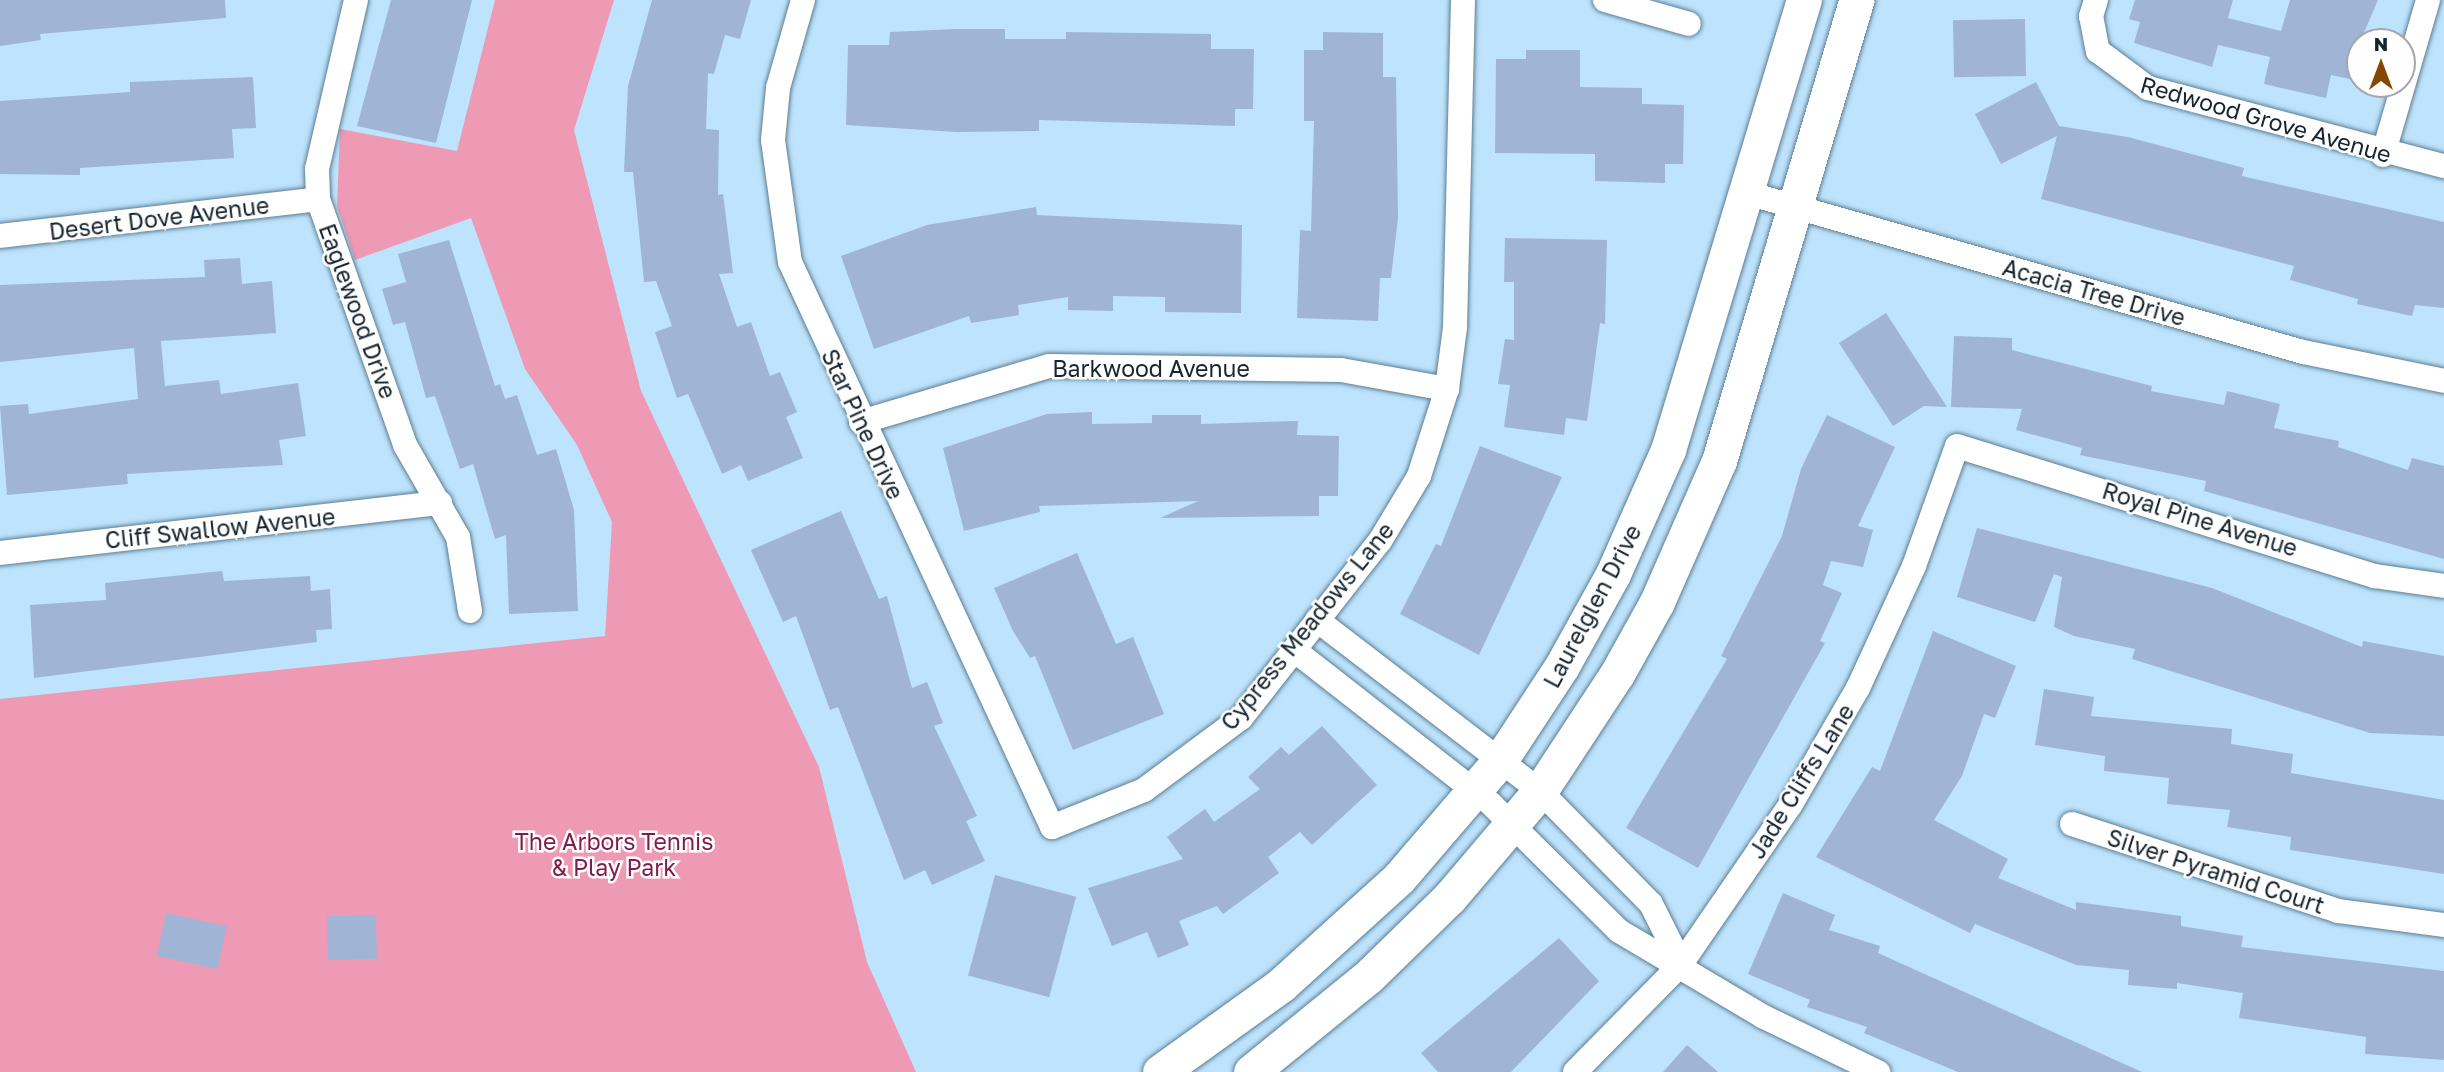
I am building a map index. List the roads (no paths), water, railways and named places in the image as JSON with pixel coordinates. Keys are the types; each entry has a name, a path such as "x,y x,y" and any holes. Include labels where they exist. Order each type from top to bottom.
{"street":[{"name":"Eaglewood Drive","path":"356,0 317,169 318,199 405,445 458,537 470,611"},
{"name":"Star Pine Drive","path":"803,0 778,89 773,140 778,216 790,262 861,422 1052,827"},
{"name":"Cypress Meadows Lane","path":"1052,827 1143,790 1195,757 1241,718 1380,541 1419,476 1447,390 1455,327 1463,0"},
{"path":"1605,0 1689,24"},
{"name":"Laurelglen Drive","path":"1160,1072 1338,936 1493,807 1520,774 1587,625 1640,518 1694,376 1804,0"},
{"name":"Laurelglen Drive","path":"1251,1072 1377,968 1493,807 1520,774 1617,674 1687,538 1742,395 1856,0"},
{"name":"Redwood Grove Avenue","path":"2095,0 2091,16 2098,51 2148,88 2383,155 2444,166"},
{"path":"2383,155 2428,0"},
{"name":"Acacia Tree Drive","path":"1747,193 2303,352 2444,381"},
{"name":"Desert Dove Avenue","path":"0,236 318,199"},
{"name":"Barkwood Avenue","path":"861,422 1049,366 1341,370 1447,390"},
{"name":"Royal Pine Avenue","path":"1957,446 2375,576 2444,586"},
{"name":"Jade Cliffs Lane","path":"1575,1072 1681,964 1791,804 1858,688 1914,566 1957,446"},
{"name":"Cliff Swallow Avenue","path":"0,553 440,503"},
{"path":"1317,620 1520,774 1651,904 1681,964"},
{"path":"1294,650 1493,807 1619,931 1681,964 1764,1017 1878,1072"},
{"name":"Silver Pyramid Court","path":"2072,824 2338,911 2444,925"}],"park label":[{"name":"The Arbors Tennis & Play Park","path":"614,854"}]}
